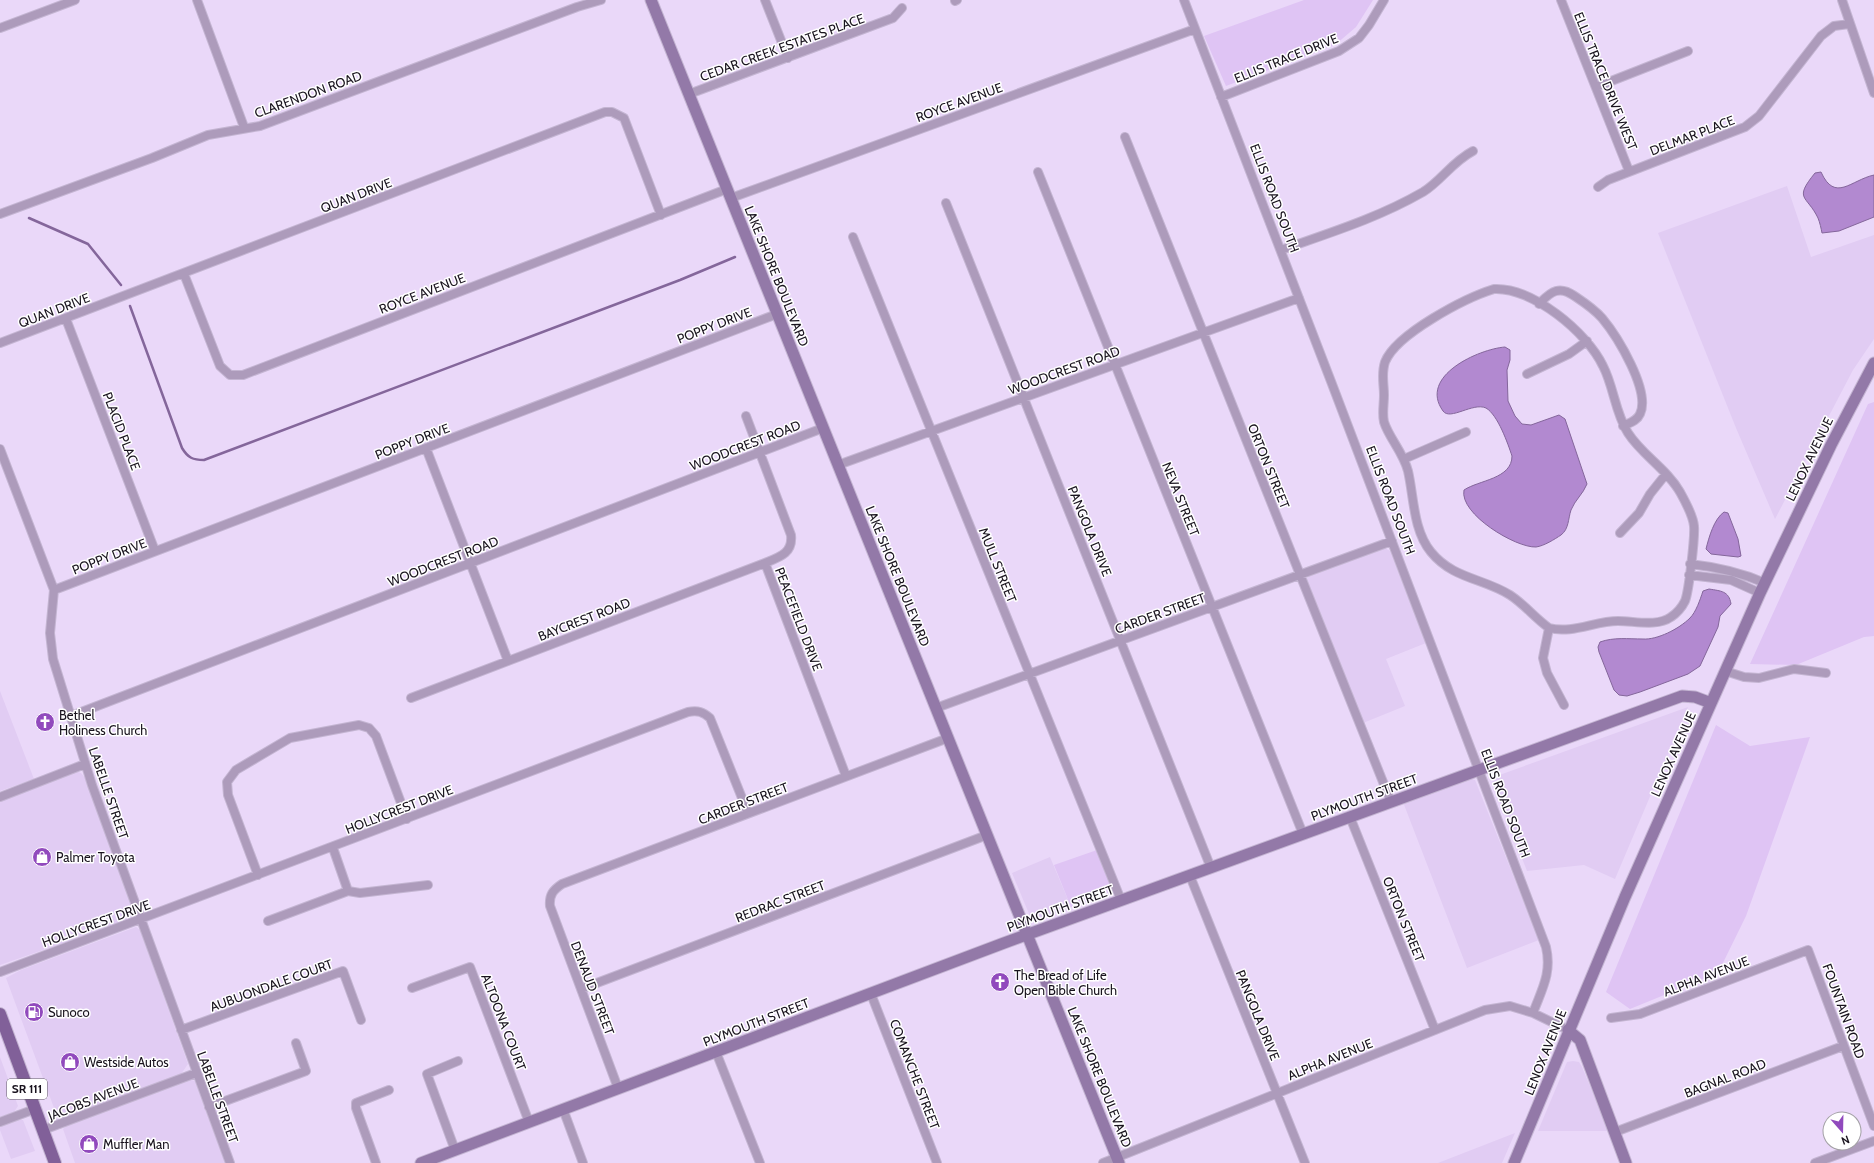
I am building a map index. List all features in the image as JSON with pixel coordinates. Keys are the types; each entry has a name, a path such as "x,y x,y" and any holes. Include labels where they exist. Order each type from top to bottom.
{"main road":[{"name":"SR 111","path":"1,1022 55,1163"}],"street":[{"path":"0,28 75,0"},
{"path":"197,0 244,127"},
{"name":"CLARENDON ROAD","path":"0,214 152,158 208,134 244,127 260,126 577,7 601,0"},
{"name":"LAKE SHORE BOULEVARD","path":"651,0 1118,1160"},
{"path":"765,0 788,58"},
{"name":"ELLIS ROAD SOUTH","path":"1184,0 1392,541 1548,957 1548,975 1533,1013"},
{"name":"ELLIS TRACE DRIVE","path":"1222,97 1339,51 1359,38 1369,25 1384,0"},
{"path":"1842,0 1874,93"},
{"name":"ELLIS TRACE DRIVE WEST","path":"1564,1 1629,171"},
{"name":"CEDAR CREEK ESTATES PLACE","path":"689,94 893,18 902,8"},
{"name":"DELMAR PLACE","path":"1598,186 1629,171 1745,127 1759,116 1821,36 1834,26 1849,24"},
{"name":"ROYCE AVENUE","path":"184,274 220,366 225,372 237,376 243,375 661,215 729,194 1195,29"},
{"path":"1596,87 1688,51"},
{"name":"QUAN DRIVE","path":"0,344 605,112 612,112 624,118 661,215"},
{"name":"ORTON STREET","path":"1125,137 1391,802"},
{"path":"1281,250 1377,216 1425,191 1460,158 1473,151"},
{"name":"NEVA STREET","path":"1038,172 1303,834"},
{"name":"PANGOLA DRIVE","path":"946,203 1211,868"},
{"name":"MULL STREET","path":"853,238 1121,900"},
{"path":"1505,289 1517,292 1539,304 1576,329 1587,341 1602,364 1610,382 1623,426 1632,440 1666,474 1680,492 1694,524 1685,600 1679,610 1671,617 1660,621 1616,621 1572,629 1549,628 1509,594 1454,572 1441,563 1430,551 1422,538 1417,523 1404,459 1385,424 1382,413 1384,395 1383,371 1386,361 1393,350 1411,334 1436,316 1464,300 1480,294 1505,289"},
{"path":"1539,304 1550,294 1556,291 1568,292 1587,304 1601,317 1613,332 1630,362 1643,403 1640,415 1637,419 1623,426"},
{"name":"WOODCREST ROAD","path":"838,465 1299,298"},
{"name":"POPPY DRIVE","path":"54,590 777,314"},
{"name":"PLACID PLACE","path":"66,319 155,551"},
{"path":"1527,374 1569,354 1587,341"},
{"name":"LENOX AVENUE","path":"1514,1163 1568,1030 1762,588 1831,445 1874,363"},
{"name":"PEACEFIELD DRIVE","path":"746,416 792,535 792,542 786,553 765,563 846,776"},
{"name":"WOODCREST ROAD","path":"71,716 823,428"},
{"path":"1404,459 1466,432"},
{"path":"426,448 508,661"},
{"name":"LABELLE STREET","path":"0,449 54,590 50,633 53,659 85,764 196,1073 230,1163"},
{"path":"1620,533 1639,513 1650,494 1666,474"},
{"name":"CARDER STREET","path":"936,708 1392,541"},
{"name":"BAYCREST ROAD","path":"411,698 765,563"},
{"path":"1690,564 1737,572 1762,588"},
{"path":"1689,575 1731,580 1762,588"},
{"path":"1549,628 1543,658 1547,673 1564,705"},
{"path":"1725,671 1744,677 1759,678 1794,669 1826,673"},
{"name":"PLYMOUTH STREET","path":"421,1163 1027,934 1682,696 1696,697 1711,703"},
{"name":"HOLLYCREST DRIVE","path":"0,972 696,711 704,713 714,725 748,813"},
{"path":"258,876 228,795 227,782 236,770 290,738 359,726 369,728 376,736 407,819"},
{"name":"CARDER STREET","path":"550,896 556,888 562,884 948,738"},
{"path":"0,797 85,764"},
{"name":"ORTON STREET","path":"1350,817 1435,1030"},
{"name":"REDRAC STREET","path":"581,989 987,836"},
{"path":"333,848 348,891"},
{"name":"PANGOLA DRIVE","path":"1190,876 1305,1163"},
{"path":"268,922 348,891 360,893 428,885"},
{"name":"DENAUD STREET","path":"550,896 550,906 618,1088"},
{"name":"ALPHA AVENUE","path":"1611,1018 1640,1014 1808,950"},
{"name":"FOUNTAIN ROAD","path":"1808,950 1874,1126"},
{"name":"ALTOONA COURT","path":"412,988 470,967 529,1122"},
{"name":"AUBUONDALE COURT","path":"181,1030 343,971 361,1020"},
{"name":"COMANCHE STREET","path":"871,994 937,1163"},
{"name":"ALPHA AVENUE","path":"1103,1163 1118,1160 1276,1093 1494,1008 1510,1006 1533,1013 1568,1030"},
{"path":"1568,1030 1580,1040 1626,1163"},
{"path":"209,1108 306,1070 296,1043"},
{"name":"BAGNAL ROAD","path":"1615,1132 1843,1046"},
{"path":"716,1052 760,1163"},
{"path":"455,1150 427,1074 458,1061"},
{"name":"JACOBS AVENUE","path":"43,1130 196,1073"},
{"path":"376,1163 356,1108 356,1103 389,1090"},
{"path":"0,1122 35,1109"},
{"path":"563,1109 583,1163"},
{"path":"1815,1163 1874,1141"}],"shaded area":[{"path":"1304,0 1373,0 1356,27 1335,45 1226,86 1204,36"},
{"path":"1821,172 1826,181 1832,186 1838,188 1874,175 1874,217 1839,231 1822,233 1818,218 1806,201 1803,193 1808,182 1815,173"},
{"path":"1787,186 1811,257 1874,235 1874,339 1853,370 1775,519 1736,428 1658,233"},
{"path":"1505,347 1510,350 1510,360 1507,370 1508,401 1515,416 1522,424 1531,425 1559,415 1565,419 1587,484 1571,510 1564,533 1549,542 1536,547 1527,546 1516,542 1491,528 1479,519 1470,509 1465,499 1464,490 1494,478 1507,470 1511,464 1512,456 1502,430 1495,417 1486,408 1481,407 1475,407 1451,414 1446,413 1443,411 1437,398 1438,387 1445,376 1455,367 1467,359 1481,353"},
{"path":"1874,402 1874,636 1864,637 1796,665 1750,664 1868,404"},
{"path":"1724,512 1728,513 1738,539 1741,556 1711,554 1706,549 1710,534 1717,519"},
{"path":"1385,548 1390,551 1426,643 1386,659 1405,706 1363,723 1307,583 1307,578 1310,575"},
{"path":"1709,589 1724,592 1728,596 1731,604 1720,616 1718,627 1700,666 1688,674 1640,692 1627,696 1619,695 1614,690 1599,652 1598,647 1600,642 1616,639 1649,639 1668,633 1690,618 1696,609 1703,591"},
{"path":"0,691 34,779 0,791"},
{"path":"1688,707 1615,879 1584,865 1527,871 1491,778"},
{"path":"1716,725 1750,746 1810,737 1746,916 1718,973 1630,1009 1606,992"},
{"path":"76,771 81,773 86,779 135,913 129,920 0,965 0,801"},
{"path":"1470,778 1475,780 1539,940 1467,968 1403,802"},
{"path":"1097,850 1114,893 1071,907 1054,865"},
{"path":"1050,857 1071,907 1032,921 1012,873"},
{"path":"136,927 140,930 188,1064 181,1074 67,1116 57,1116 6,978 21,970"},
{"path":"0,1057 18,1106 14,1112 0,1117"},
{"path":"1567,1062 1579,1062 1582,1067 1609,1131 1538,1131"},
{"path":"183,1080 195,1081 225,1163 75,1163 63,1129 70,1122"},
{"path":"23,1120 35,1151 11,1159 0,1130 0,1125"},
{"path":"1515,1133 1502,1163 1438,1163"}],"waterway":[{"path":"29,218 88,244 121,285"},
{"path":"130,306 182,448 191,458 204,460 680,280 735,257"}],"place":[{"name":"Bethel Holiness Church","path":"45,722"},
{"name":"Palmer Toyota","path":"42,857"},
{"name":"The Bread of Life Open Bible Church","path":"1000,982"},
{"name":"Sunoco","path":"34,1012"},
{"name":"Westside Autos","path":"70,1062"},
{"name":"Muffler Man","path":"89,1144"}]}
